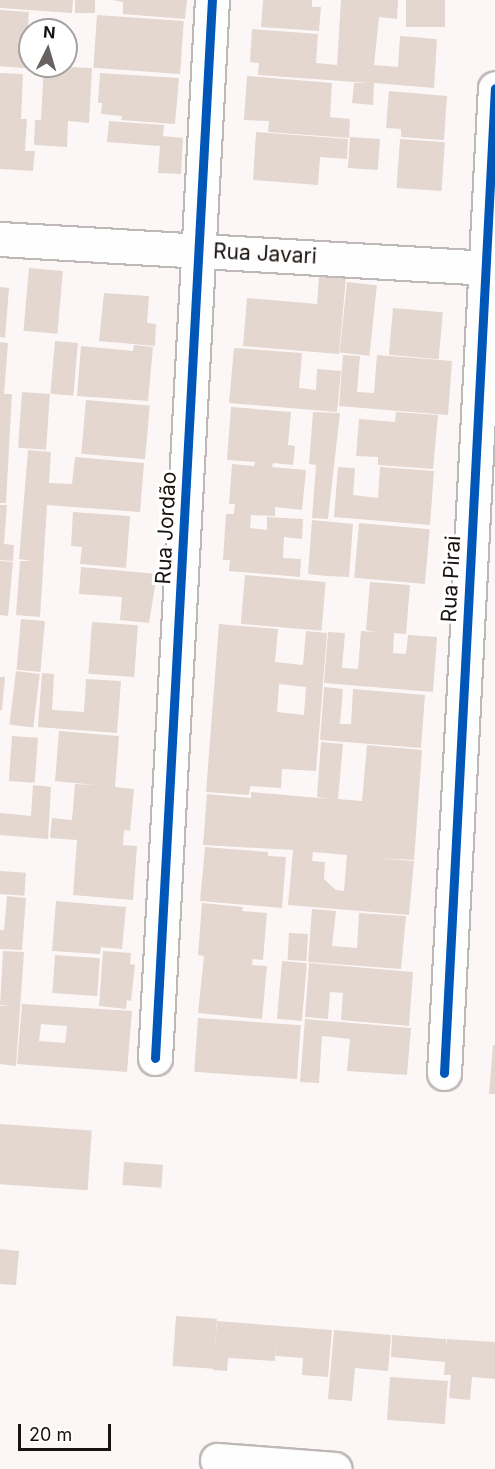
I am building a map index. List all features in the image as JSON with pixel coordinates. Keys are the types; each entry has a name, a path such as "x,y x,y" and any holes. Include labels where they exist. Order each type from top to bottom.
{"street":[{"name":"Rua Jordão","path":"155,1058 212,0"},
{"name":"Rua Pirai","path":"444,1072 490,267 495,88"},
{"name":"Rua Javari","path":"0,238 490,267"},
{"path":"217,1460 335,1469"}],"building":[{"path":"0,0 73,0 72,13 0,8"},
{"path":"75,0 95,0 95,13 75,13"},
{"path":"112,0 187,0 185,19 123,14 123,2"},
{"path":"263,0 312,0 312,7 321,7 319,31 261,27"},
{"path":"341,0 398,0 397,19 379,17 374,65 398,67 400,36 437,39 434,88 374,83 373,105 352,103 354,83 369,83 258,75 259,63 250,62 252,29 318,34 316,63 337,65"},
{"path":"406,0 445,0 445,27 406,27"},
{"path":"0,10 29,12 29,18 18,18 18,67 0,66"},
{"path":"97,15 184,21 180,74 93,68"},
{"path":"78,67 92,68 89,123 68,121 67,147 34,145 35,120 41,120 43,78 78,78"},
{"path":"0,73 18,74 18,78 23,78 21,119 27,119 25,151 35,151 33,171 0,169"},
{"path":"100,73 179,78 175,124 121,120 122,116 101,114 102,103 98,103"},
{"path":"247,76 332,83 330,117 350,119 349,138 268,132 269,121 244,120"},
{"path":"389,91 447,96 444,140 401,137 401,129 386,128"},
{"path":"109,121 164,125 163,136 183,138 181,174 158,173 160,146 107,142"},
{"path":"256,132 348,139 347,159 320,157 318,185 253,180"},
{"path":"350,137 380,139 378,170 348,168"},
{"path":"400,139 445,142 441,191 397,188"},
{"path":"29,268 63,271 57,334 24,331"},
{"path":"319,275 346,277 339,354 243,346 247,298 317,304"},
{"path":"347,282 377,285 369,356 340,353"},
{"path":"0,287 9,288 5,338 0,337"},
{"path":"104,293 149,296 147,323 156,324 155,346 99,341"},
{"path":"393,308 443,312 439,359 389,355"},
{"path":"55,341 78,343 73,396 50,394"},
{"path":"0,342 8,343 4,394 12,394 6,503 0,503"},
{"path":"134,345 153,347 148,401 77,396 81,346 133,351"},
{"path":"234,348 302,353 299,388 316,390 317,369 341,371 337,412 229,403"},
{"path":"343,355 360,356 357,392 374,393 377,355 452,361 448,415 339,406"},
{"path":"22,392 50,394 46,450 18,448"},
{"path":"86,400 150,406 145,459 81,454"},
{"path":"231,407 291,412 288,445 295,446 293,465 273,463 272,467 306,470 302,510 275,507 275,516 251,515 250,528 267,530 267,517 303,519 302,539 284,537 283,558 301,559 300,577 229,571 230,560 223,560 226,514 234,514 235,504 229,504 232,464 254,466 255,462 227,460"},
{"path":"313,412 340,413 328,519 312,518 316,465 309,464"},
{"path":"396,412 438,415 433,469 378,465 378,457 356,456 359,419 395,422"},
{"path":"28,450 51,452 49,483 72,484 75,457 144,463 140,512 47,505 40,617 16,615 20,561 32,561 19,559"},
{"path":"338,467 355,468 353,495 378,498 380,467 434,471 430,525 334,517"},
{"path":"0,505 7,505 4,544 14,545 13,561 0,560"},
{"path":"73,512 130,516 126,568 80,564 82,547 71,546"},
{"path":"312,520 353,524 349,577 308,574"},
{"path":"359,523 430,529 425,584 354,578"},
{"path":"0,561 13,562 8,616 0,615"},
{"path":"81,567 157,574 149,623 120,620 122,597 79,594"},
{"path":"245,575 326,582 321,631 241,624"},
{"path":"370,582 410,585 406,634 394,633 393,653 406,654 408,635 437,637 433,692 324,683 328,632 345,633 342,668 358,669 361,631 376,632 366,630"},
{"path":"21,619 45,621 40,672 17,670"},
{"path":"92,622 138,625 134,677 88,674"},
{"path":"219,624 278,629 275,662 303,665 306,631 327,633 316,771 282,769 281,788 250,786 249,795 206,792","holes":["279,684 306,687 304,715 277,712"]},
{"path":"16,671 40,674 33,728 9,725"},
{"path":"42,673 54,674 52,710 84,712 86,679 121,681 117,733 38,727"},
{"path":"0,677 5,677 2,710 0,710"},
{"path":"324,687 343,689 340,724 351,724 353,689 425,695 421,748 320,740"},
{"path":"59,731 119,736 115,787 134,789 130,831 124,830 123,845 137,846 133,900 73,895 77,840 50,838 52,818 72,820 75,784 96,785 55,781"},
{"path":"12,736 38,738 35,783 9,781"},
{"path":"321,742 343,744 338,799 362,801 367,745 422,750 414,860 376,858 414,861 409,915 288,905 293,850 203,845 207,794 251,798 251,792 330,799 317,797","holes":["313,852 347,855 344,891 336,890 324,879 325,862 312,861"]},
{"path":"33,785 51,787 48,839 0,835 0,813 31,816"},
{"path":"205,847 268,852 268,856 286,857 282,908 200,901"},
{"path":"0,871 26,873 24,896 0,894"},
{"path":"7,896 26,898 22,950 0,949 0,930 4,930"},
{"path":"56,901 126,907 122,949 101,947 100,954 52,951"},
{"path":"202,903 243,907 242,911 267,913 263,960 253,959 252,965 267,966 262,1019 198,1013 204,956 198,955"},
{"path":"312,909 336,911 332,946 357,948 359,913 406,916 401,969 308,962"},
{"path":"289,933 308,934 307,961 288,960"},
{"path":"3,951 24,952 16,1066 0,1064 0,1006 11,1006 0,1005"},
{"path":"103,951 131,953 130,964 135,965 131,1001 127,1000 126,1009 99,1006"},
{"path":"55,955 100,958 97,996 52,993"},
{"path":"282,961 307,963 302,1021 277,1019"},
{"path":"309,963 413,972 409,1026 341,1020 343,993 330,992 328,1019 305,1017"},
{"path":"22,1004 132,1011 127,1072 17,1064","holes":["41,1024 67,1026 65,1043 39,1041"]},
{"path":"198,1018 301,1025 297,1079 194,1072"},
{"path":"305,1019 411,1028 407,1075 347,1071 350,1039 322,1036 319,1083 300,1082"},
{"path":"493,1045 495,1045 495,1094 489,1094"},
{"path":"0,1124 92,1130 88,1190 0,1184"},
{"path":"124,1162 163,1165 161,1188 122,1185"},
{"path":"0,1249 19,1251 16,1285 0,1284"},
{"path":"176,1316 217,1319 213,1369 173,1366"},
{"path":"217,1321 332,1330 328,1377 302,1375 303,1358 276,1356 276,1347 275,1361 228,1358 227,1371 213,1370"},
{"path":"334,1330 391,1335 388,1371 355,1368 352,1401 328,1399"},
{"path":"392,1335 446,1339 446,1347 447,1339 495,1342 495,1379 472,1377 470,1400 449,1398 451,1375 444,1375 445,1362 391,1357"},
{"path":"390,1377 448,1381 445,1424 387,1420"}],"cycle path":[{"path":"155,1058 212,0"},
{"path":"444,1073 495,88"}]}
